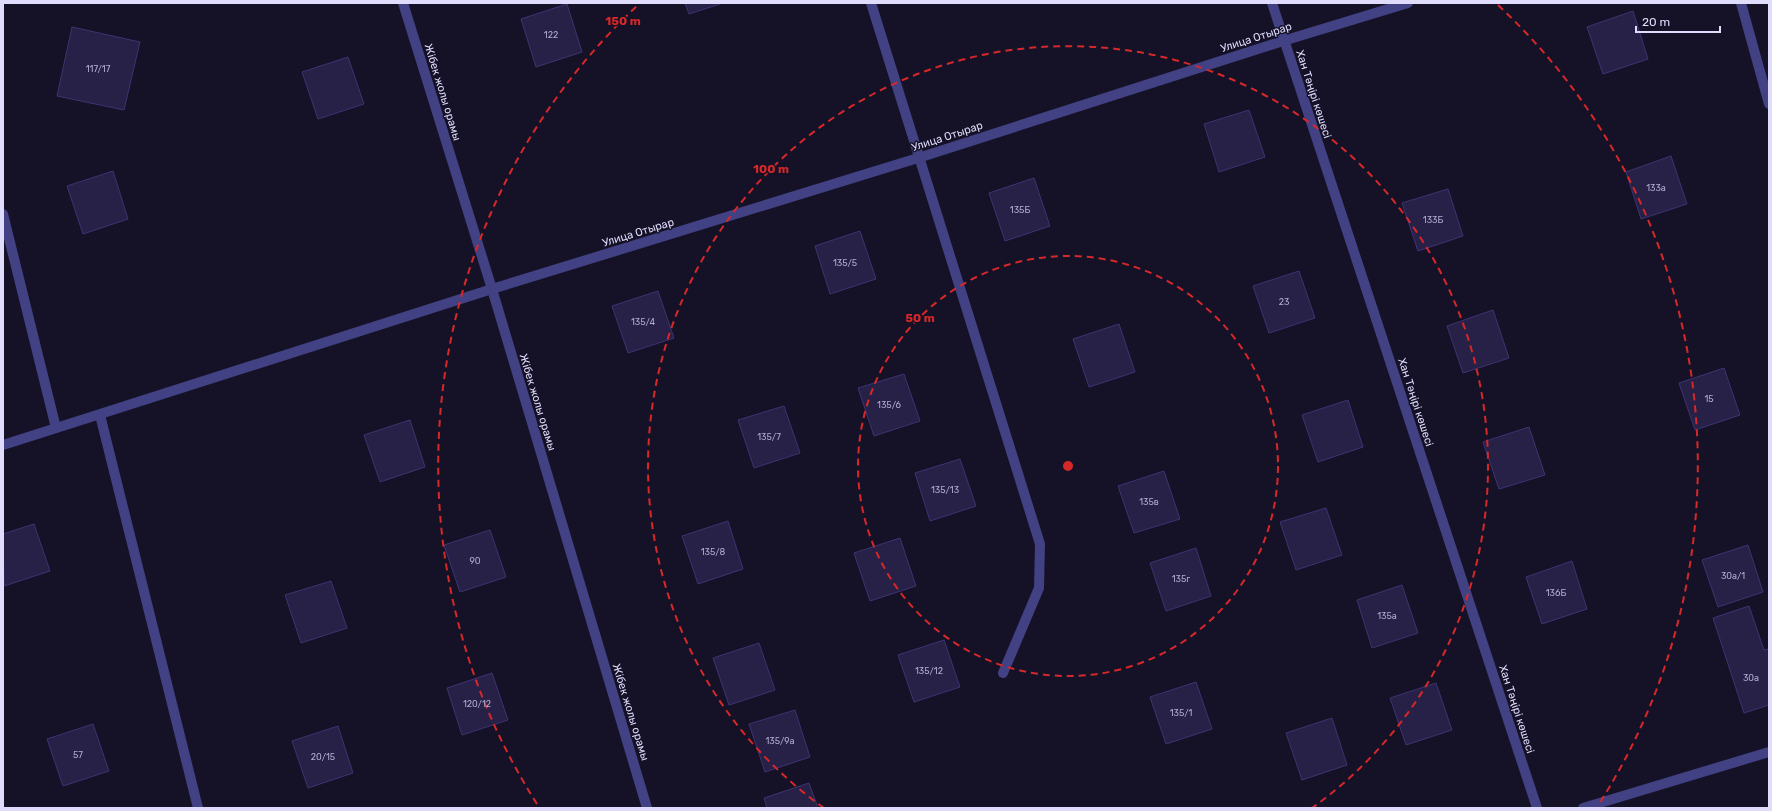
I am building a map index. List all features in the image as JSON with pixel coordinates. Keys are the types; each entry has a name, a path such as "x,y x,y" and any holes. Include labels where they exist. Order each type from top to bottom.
{"street":[{"name":"Жібек жолы орамы","path":"403,3 492,289 647,808"},
{"path":"871,3 918,158 1040,544 1039,588 1003,673"},
{"name":"Хан Тәңірі көшесі","path":"1272,3 1283,41 1538,808"},
{"name":"Улица Отырар","path":"3,445 492,289 918,158 1283,41 1408,3"},
{"path":"1740,3 1769,104"},
{"path":"3,214 56,428"},
{"path":"100,415 198,808"},
{"path":"1583,808 1769,752"}],"building":[{"path":"685,3 723,3 689,14"},
{"path":"567,4 582,52 536,67 521,19"},
{"path":"1633,11 1648,59 1603,74 1587,27"},
{"path":"72,27 140,42 124,110 57,96"},
{"path":"348,57 364,104 318,119 302,72"},
{"path":"1249,110 1265,157 1219,172 1204,124"},
{"path":"1671,156 1687,204 1641,219 1626,172"},
{"path":"113,171 128,219 83,234 67,186"},
{"path":"1034,178 1050,226 1005,241 989,193"},
{"path":"1448,189 1463,236 1418,251 1402,203"},
{"path":"860,231 876,279 830,294 815,246"},
{"path":"1299,271 1315,318 1269,333 1253,286"},
{"path":"658,291 674,338 628,353 612,306"},
{"path":"1493,310 1509,358 1463,373 1447,326"},
{"path":"1119,324 1135,372 1089,387 1073,339"},
{"path":"1724,368 1740,415 1695,430 1679,383"},
{"path":"904,374 920,421 874,436 858,388"},
{"path":"1348,400 1363,447 1318,462 1302,415"},
{"path":"784,406 800,453 754,468 738,420"},
{"path":"410,420 425,467 380,482 364,435"},
{"path":"1529,427 1545,475 1499,489 1483,442"},
{"path":"960,459 976,506 930,521 915,473"},
{"path":"1164,471 1180,519 1134,533 1118,486"},
{"path":"1326,508 1342,555 1296,570 1280,522"},
{"path":"728,521 743,569 698,584 682,536"},
{"path":"34,524 50,571 4,586 3,534"},
{"path":"490,530 506,577 460,592 444,545"},
{"path":"900,538 916,586 870,601 854,553"},
{"path":"1748,545 1763,592 1718,607 1702,560"},
{"path":"1196,548 1211,596 1166,611 1150,563"},
{"path":"1572,561 1587,609 1542,624 1526,577"},
{"path":"331,581 347,628 301,643 285,595"},
{"path":"1402,585 1418,633 1372,648 1357,600"},
{"path":"1749,606 1764,650 1769,649 1769,705 1744,713 1713,618"},
{"path":"944,640 960,687 914,702 898,655"},
{"path":"759,643 775,690 729,705 713,658"},
{"path":"492,673 508,720 462,735 447,688"},
{"path":"1196,682 1212,729 1166,744 1150,697"},
{"path":"1436,683 1452,730 1406,745 1390,698"},
{"path":"795,710 810,757 765,772 749,724"},
{"path":"1332,718 1347,765 1302,780 1286,733"},
{"path":"93,724 109,771 63,786 47,739"},
{"path":"338,726 353,773 308,788 292,741"},
{"path":"809,783 818,808 767,808 764,798"}]}
